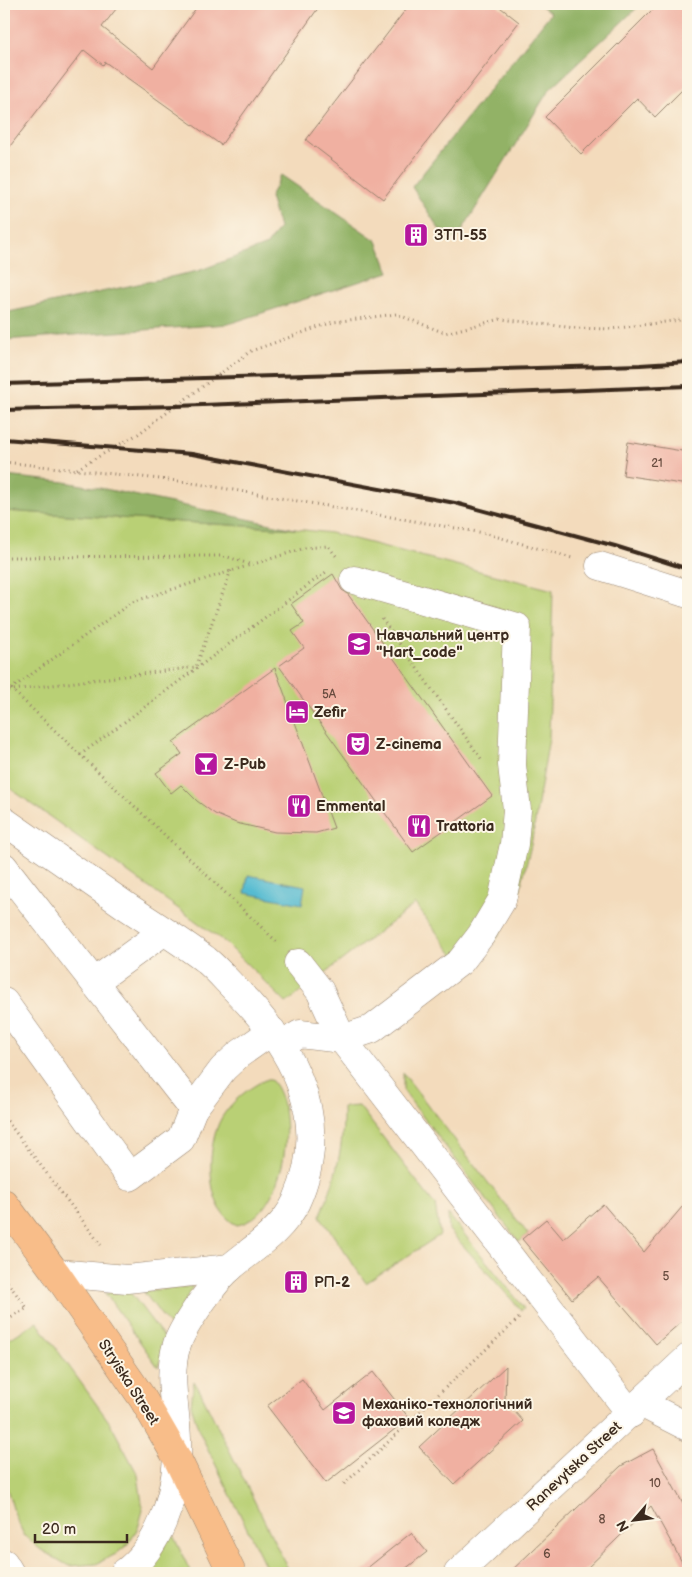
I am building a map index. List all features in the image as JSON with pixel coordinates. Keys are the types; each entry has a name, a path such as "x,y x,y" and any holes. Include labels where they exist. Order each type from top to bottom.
{"main road":[{"name":"Stryiska Street","path":"4,1204 56,1273 143,1399 177,1458 232,1573"}],"street":[{"path":"600,566 688,594"},
{"path":"4,1002 130,1177 182,1139 193,1109 228,1064 277,1037 300,1034 342,1039 372,1029 461,961 481,935 502,900 514,844 517,810 512,765 517,628 347,571"},
{"path":"5,824 207,961 258,1012 277,1037 298,1074 308,1103 310,1139 307,1170 295,1204 276,1230 230,1268 187,1321 176,1346 173,1371 177,1458 169,1510 153,1541 124,1573"},
{"path":"4,867 193,1109"},
{"path":"94,982 164,932"},
{"path":"298,962 320,991 342,1039 636,1408 688,1427"},
{"path":"56,1273 127,1279 230,1268"},
{"name":"Ranevytska Street","path":"458,1573 688,1358"},
{"path":"4,1563 10,1573"}],"path":[{"path":"77,469 138,434 252,351 334,322 396,314 445,333 500,318 575,328 611,329 688,319"},
{"path":"4,462 187,482 484,533 600,566"},
{"path":"11,690 132,602 305,548 328,546 484,763"},
{"path":"4,557 225,556 250,564"},
{"path":"196,667 230,570"},
{"path":"80,755 196,667 347,571"},
{"path":"4,691 196,667"},
{"path":"4,682 298,962"},
{"path":"4,1117 101,1245"},
{"path":"4,1278 27,1308 4,1322"},
{"path":"344,1484 522,1316"}],"green space":[{"path":"539,4 641,4 549,90 456,240 439,229 412,187 551,13"},
{"path":"281,175 377,241 389,272 228,324 4,340 4,313 198,271 267,245 279,228 270,197"},
{"path":"4,476 65,482 105,489 295,529 4,511"},
{"path":"4,511 295,529 331,533 553,590 549,738 531,845 517,903 497,938 468,974 415,904 286,1003 225,942 4,784"},
{"path":"403,1073 528,1234 519,1242 403,1090"},
{"path":"265,1080 271,1080 280,1095 285,1115 286,1137 283,1161 276,1184 267,1203 253,1218 237,1225 226,1217 218,1206 211,1176 213,1143 222,1117 231,1106 247,1091"},
{"path":"359,1106 435,1205 440,1235 366,1283 320,1216 338,1163 343,1107"},
{"path":"448,1214 524,1308 521,1310 449,1230"},
{"path":"193,1286 171,1328 143,1291"},
{"path":"130,1292 167,1341 158,1367 105,1293"},
{"path":"37,1322 110,1423 138,1475 143,1510 138,1528 127,1545 116,1554 96,1564 69,1566 41,1550 24,1535 16,1518 4,1479 4,1342"},
{"path":"194,1381 290,1573 269,1573 199,1431 191,1405"},
{"path":"172,1533 191,1573 149,1573"}],"water":[{"path":"248,875 305,886 302,904 245,893"}],"building":[{"path":"4,4 120,4 102,27 153,68 199,4 321,4 221,145 105,62 103,65 84,50 4,154"},
{"path":"410,4 496,4 519,22 383,199 306,140"},
{"path":"658,4 688,4 688,84 655,117 637,98 581,154 545,117"},
{"path":"628,442 688,452 688,485 623,475"},
{"path":"333,574 342,590 347,593 492,796 413,852 279,666 304,648 292,631 304,623 291,604"},
{"path":"275,668 334,828 316,833 275,832 236,823 215,814 197,801 181,785 171,793 156,773 182,754 173,742"},
{"path":"688,1200 688,1316 656,1344 598,1277 572,1299 522,1239 546,1219 563,1239 603,1204 644,1252"},
{"path":"506,1366 505,1401 523,1421 454,1484 419,1447"},
{"path":"373,1372 409,1418 326,1483 267,1406 302,1379 325,1410"},
{"path":"653,1449 688,1513 688,1573 651,1506 582,1573 509,1573 621,1466"},
{"path":"411,1533 427,1552 400,1573 361,1573"}],"railway":[{"path":"4,384 688,362"},
{"path":"4,410 176,406 688,386"},
{"path":"4,439 192,454 455,503 615,546 688,569"}],"place":[{"name":"ЗТП-55","path":"416,235"},
{"name":"Навчальний центр \"Hart_code\"","path":"359,644"},
{"name":"Zefir","path":"297,712"},
{"name":"Z-cinema","path":"358,744"},
{"name":"Z-Pub","path":"206,764"},
{"name":"Emmental","path":"299,806"},
{"name":"Trattoria","path":"419,826"},
{"name":"РП-2","path":"296,1282"},
{"name":"Механіко-технологічний фаховий коледж","path":"344,1413"}]}
